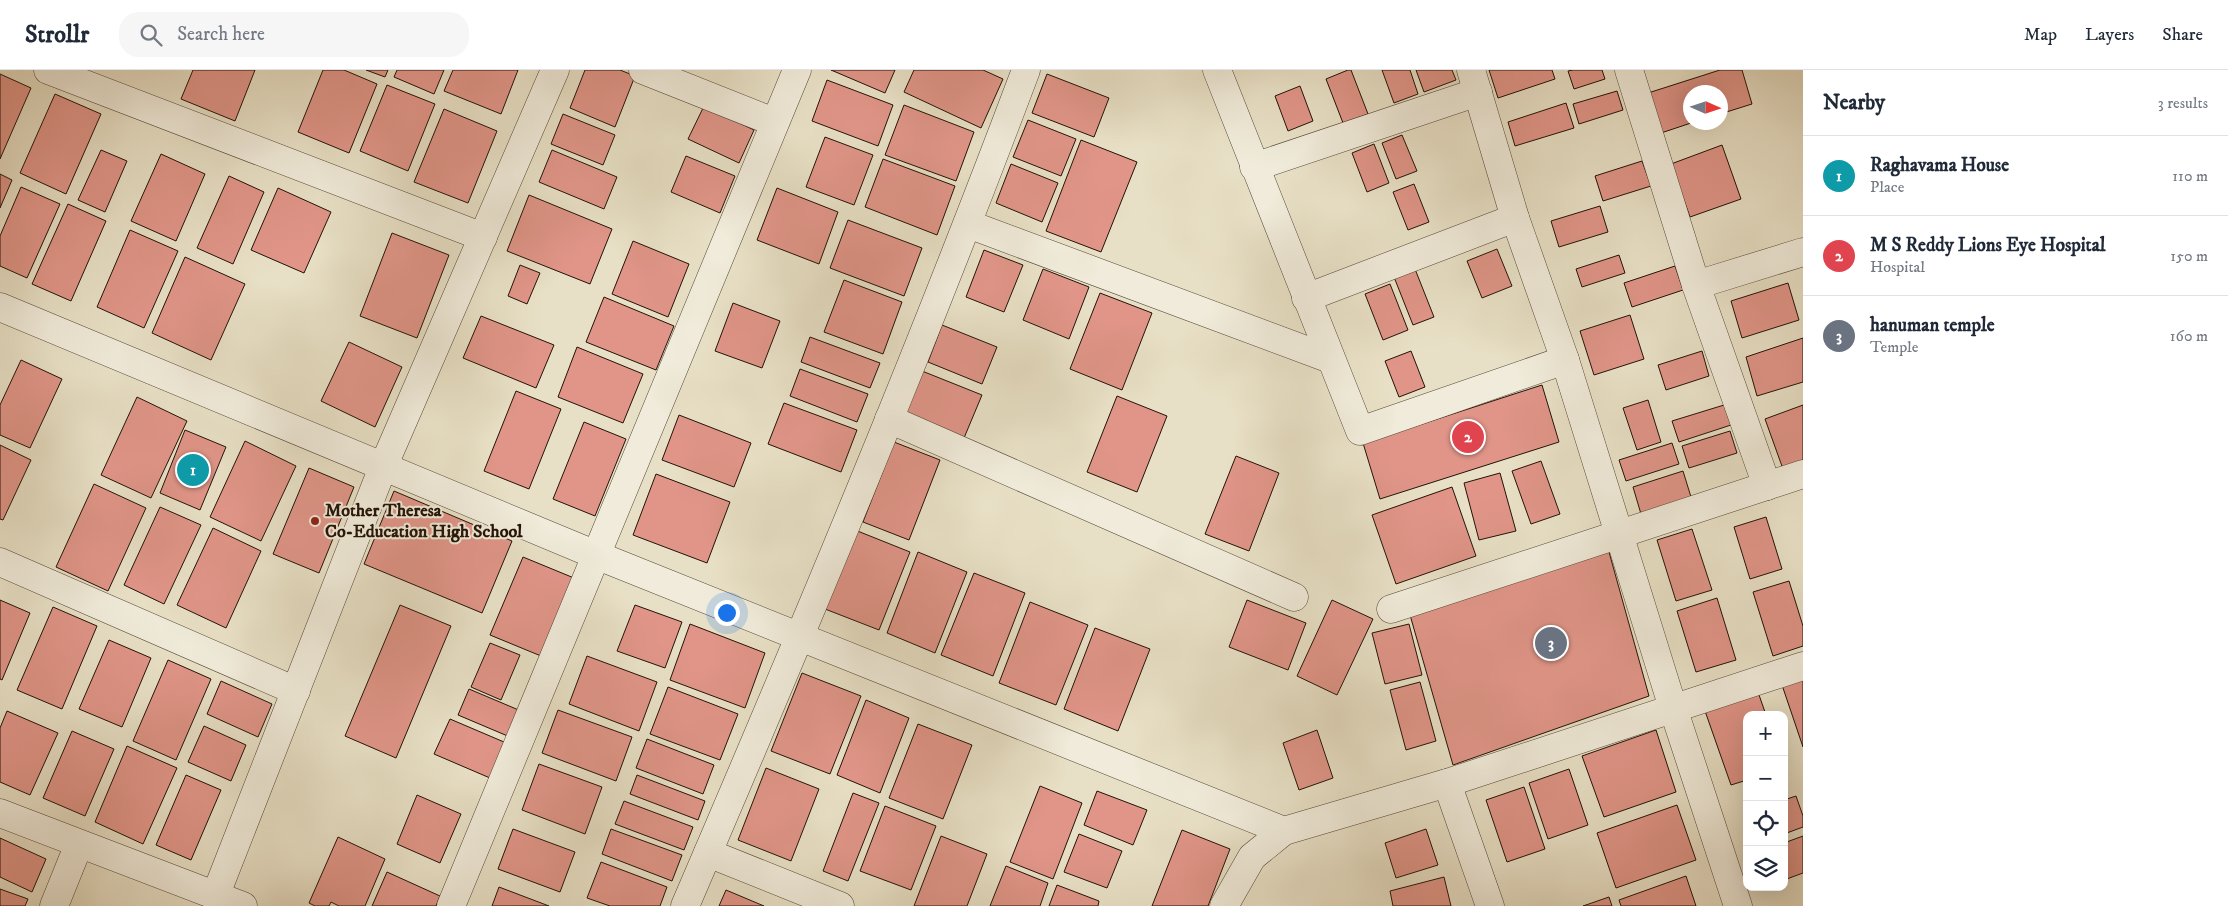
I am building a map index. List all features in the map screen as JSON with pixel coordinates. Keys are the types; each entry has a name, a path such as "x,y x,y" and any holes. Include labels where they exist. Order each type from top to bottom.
{"street":[{"path":"48,70 483,237"},
{"path":"216,894 383,468 555,70"},
{"path":"643,70 774,122"},
{"path":"451,906 797,70"},
{"path":"686,906 801,637 968,224 1026,70"},
{"path":"1217,70 1360,431 1566,360"},
{"path":"1628,70 1696,285 1767,486"},
{"path":"1254,166 1474,81 1515,218 1566,360 1673,708 1738,906"},
{"path":"1306,298 1515,218"},
{"path":"968,224 1330,359"},
{"path":"1696,285 1803,252"},
{"path":"0,307 383,468 596,555 1284,831"},
{"path":"889,419 1294,597"},
{"path":"1391,609 1803,474"},
{"path":"0,562 296,691"},
{"path":"1224,906 1252,857 1284,831 1447,783 1803,666"},
{"path":"1447,783 1490,906"},
{"path":"0,813 244,906"},
{"path":"54,906 79,844"},
{"path":"708,854 840,906"}],"building":[{"path":"193,70 255,70 235,121 181,99"},
{"path":"323,70 344,70 377,84 349,153 298,132"},
{"path":"366,70 388,70 385,77"},
{"path":"397,70 444,70 434,94 394,77"},
{"path":"453,70 518,70 501,114 444,91"},
{"path":"585,70 620,70 635,76 615,127 570,108"},
{"path":"831,70 895,70 885,93"},
{"path":"914,70 983,70 1003,79 981,128 904,92"},
{"path":"1351,70 1368,114 1343,123 1326,79"},
{"path":"1382,70 1410,70 1418,94 1394,103"},
{"path":"1416,70 1452,70 1456,80 1424,92"},
{"path":"1489,70 1552,70 1555,79 1498,98"},
{"path":"1602,70 1605,79 1574,89 1568,71"},
{"path":"1720,70 1742,70 1752,104 1728,112 1728,85 1683,85 1683,126 1661,133 1648,93"},
{"path":"0,74 31,88 0,159"},
{"path":"1047,74 1109,98 1094,137 1032,113"},
{"path":"827,80 893,105 878,146 812,121"},
{"path":"387,85 435,104 408,171 360,151"},
{"path":"1300,86 1313,121 1288,131 1275,96"},
{"path":"1617,91 1623,110 1579,124 1573,104"},
{"path":"55,94 101,114 66,194 20,173"},
{"path":"1566,103 1574,128 1515,146 1508,122"},
{"path":"904,105 974,132 956,181 885,155"},
{"path":"704,106 754,130 739,163 688,139"},
{"path":"444,109 497,131 468,203 414,182"},
{"path":"563,114 615,135 603,165 551,144"},
{"path":"1028,120 1076,139 1061,176 1013,157"},
{"path":"1402,135 1417,171 1396,179 1382,143"},
{"path":"825,137 873,155 854,205 806,187"},
{"path":"1081,140 1137,162 1101,252 1046,231"},
{"path":"1374,144 1389,183 1367,192 1352,153"},
{"path":"1722,145 1741,199 1690,217 1671,164"},
{"path":"101,150 127,161 105,212 78,200"},
{"path":"552,150 617,177 604,209 539,182"},
{"path":"161,154 205,174 176,241 131,221"},
{"path":"686,156 735,176 720,213 671,192"},
{"path":"883,159 955,186 937,235 865,207"},
{"path":"1642,161 1651,186 1603,201 1595,176"},
{"path":"1011,164 1058,183 1042,222 996,203"},
{"path":"0,174 12,180 0,208"},
{"path":"229,176 264,192 233,264 197,248"},
{"path":"1414,184 1429,222 1408,230 1393,192"},
{"path":"21,187 60,204 27,278 0,266 0,236"},
{"path":"278,188 331,212 304,273 251,250"},
{"path":"777,188 838,212 819,264 757,240"},
{"path":"529,195 612,229 590,284 507,251"},
{"path":"68,204 106,221 71,301 32,284"},
{"path":"1600,206 1608,232 1559,247 1551,221"},
{"path":"848,220 922,248 904,296 830,268"},
{"path":"130,230 178,251 144,328 97,307"},
{"path":"392,233 449,255 417,338 360,316"},
{"path":"633,241 689,264 668,317 612,294"},
{"path":"1497,249 1512,286 1482,298 1467,261"},
{"path":"984,250 1023,265 1004,312 966,297"},
{"path":"1619,255 1625,273 1582,287 1576,269"},
{"path":"185,257 245,284 211,360 152,333"},
{"path":"520,265 540,273 527,304 508,296"},
{"path":"1675,266 1683,290 1632,307 1624,283"},
{"path":"1043,269 1089,287 1069,339 1023,320"},
{"path":"1415,269 1434,317 1413,325 1394,277"},
{"path":"844,280 902,302 883,354 824,332"},
{"path":"1788,283 1799,320 1742,338 1731,301"},
{"path":"1390,284 1408,330 1383,340 1365,294"},
{"path":"1100,293 1152,313 1122,390 1070,369"},
{"path":"604,297 674,326 656,370 586,342"},
{"path":"733,303 780,321 762,368 715,351"},
{"path":"1630,315 1644,359 1594,375 1580,331"},
{"path":"481,316 554,345 536,388 463,358"},
{"path":"942,325 997,347 982,384 928,362"},
{"path":"810,337 880,363 870,388 801,362"},
{"path":"1803,338 1803,382 1757,396 1746,357"},
{"path":"349,342 402,367 375,427 321,401"},
{"path":"577,347 643,374 623,423 558,397"},
{"path":"1411,351 1425,387 1399,397 1385,361"},
{"path":"1702,351 1709,376 1666,390 1658,365"},
{"path":"21,360 62,379 30,448 0,435 0,405"},
{"path":"800,369 868,394 857,422 790,396"},
{"path":"922,371 982,395 964,438 904,415"},
{"path":"1542,385 1559,442 1380,499 1363,443"},
{"path":"516,391 561,409 529,489 484,471"},
{"path":"1117,396 1167,416 1137,492 1087,472"},
{"path":"137,397 187,421 151,498 101,475"},
{"path":"1648,400 1661,442 1637,450 1623,408"},
{"path":"784,403 857,430 841,472 768,444"},
{"path":"1724,405 1731,425 1679,442 1672,421"},
{"path":"1803,405 1803,461 1783,469 1765,419"},
{"path":"679,415 751,443 734,487 662,460"},
{"path":"584,422 626,439 595,516 553,499"},
{"path":"185,430 226,447 200,510 160,493"},
{"path":"1730,431 1737,453 1689,468 1682,446"},
{"path":"245,441 296,466 261,541 210,517"},
{"path":"894,442 940,460 909,540 863,522"},
{"path":"1672,443 1679,464 1626,481 1619,460"},
{"path":"0,445 31,460 3,520 0,519"},
{"path":"1236,456 1279,473 1249,551 1205,534"},
{"path":"1541,461 1560,514 1531,524 1512,471"},
{"path":"309,468 354,487 319,573 273,554"},
{"path":"1683,471 1691,497 1641,514 1633,487"},
{"path":"1500,473 1516,531 1479,540 1464,483"},
{"path":"656,474 730,502 707,563 633,535"},
{"path":"94,484 146,508 108,591 56,567"},
{"path":"1452,487 1476,556 1396,584 1372,515"},
{"path":"394,491 512,541 482,613 364,564"},
{"path":"160,507 201,525 164,604 124,585"},
{"path":"1766,517 1782,569 1750,579 1734,527"},
{"path":"213,528 261,551 226,628 177,605"},
{"path":"1692,529 1712,590 1676,601 1657,540"},
{"path":"855,530 910,552 879,630 825,609"},
{"path":"918,552 967,572 935,653 887,633"},
{"path":"1609,552 1649,696 1453,765 1410,615"},
{"path":"523,557 574,578 541,656 490,635"},
{"path":"974,573 1025,593 993,676 941,655"},
{"path":"1789,581 1803,626 1803,646 1773,656 1753,592"},
{"path":"1717,598 1736,660 1696,672 1677,611"},
{"path":"0,600 30,613 2,680 0,679"},
{"path":"1247,600 1306,623 1288,670 1229,647"},
{"path":"1332,600 1373,619 1337,695 1297,676"},
{"path":"1030,602 1088,625 1056,705 999,683"},
{"path":"400,605 451,626 396,758 345,736"},
{"path":"635,605 682,622 665,668 617,651"},
{"path":"53,607 97,626 62,709 17,690"},
{"path":"690,624 765,653 745,708 670,680"},
{"path":"1409,624 1422,675 1385,684 1372,633"},
{"path":"1095,628 1150,649 1118,731 1064,709"},
{"path":"109,640 151,658 122,727 79,709"},
{"path":"490,643 520,655 501,700 471,687"},
{"path":"587,656 657,682 639,731 569,704"},
{"path":"168,660 211,679 176,760 133,741"},
{"path":"802,673 861,696 830,774 771,751"},
{"path":"1803,678 1803,747 1782,685"},
{"path":"221,681 272,704 258,737 207,714"},
{"path":"1420,682 1436,741 1406,750 1390,690"},
{"path":"668,687 738,714 720,760 650,734"},
{"path":"469,689 521,711 510,737 458,715"},
{"path":"1758,692 1765,711 1743,711 1743,781 1731,785 1705,711"},
{"path":"866,700 909,718 880,793 837,775"},
{"path":"558,710 632,737 616,781 542,753"},
{"path":"7,711 58,733 30,795 0,782 0,728"},
{"path":"450,719 504,742 490,778 434,754"},
{"path":"918,724 972,745 943,819 889,798"},
{"path":"204,726 246,745 231,781 188,762"},
{"path":"1317,730 1333,778 1299,790 1283,743"},
{"path":"1656,730 1676,792 1604,817 1582,756"},
{"path":"72,731 114,749 85,816 43,798"},
{"path":"647,739 714,765 703,794 636,768"},
{"path":"127,746 177,768 143,844 95,822"},
{"path":"539,764 602,787 585,834 522,810"},
{"path":"766,768 819,789 791,861 738,840"},
{"path":"1569,769 1588,825 1548,839 1529,783"},
{"path":"186,775 221,790 191,860 156,845"},
{"path":"637,775 705,801 698,820 630,794"},
{"path":"1040,786 1082,803 1053,879 1010,862"},
{"path":"1524,787 1545,849 1507,862 1486,800"},
{"path":"1097,791 1147,810 1133,845 1084,825"},
{"path":"853,793 879,803 848,881 823,871"},
{"path":"417,795 461,814 440,863 397,844"},
{"path":"1796,796 1803,816 1803,827 1788,833 1788,801 1788,799"},
{"path":"624,801 693,827 684,850 615,824"},
{"path":"1677,805 1696,860 1616,888 1597,833"},
{"path":"885,806 936,826 911,890 860,871"},
{"path":"513,829 575,852 560,892 498,869"},
{"path":"611,829 682,855 672,881 602,854"},
{"path":"1426,829 1438,865 1396,878 1385,843"},
{"path":"1182,830 1230,849 1208,906 1152,906"},
{"path":"1079,834 1122,851 1107,888 1064,872"},
{"path":"941,836 987,854 967,906 914,906"},
{"path":"1803,836 1803,873 1788,879 1788,846 1788,842"},
{"path":"338,837 385,859 365,906 339,906 331,902 329,906 315,906 309,903"},
{"path":"0,838 46,859 32,892 0,877"},
{"path":"601,862 667,887 660,906 610,906 587,898"},
{"path":"1006,866 1048,883 1040,906 990,906"},
{"path":"387,872 440,896 436,906 372,906"},
{"path":"1686,876 1696,906 1621,906 1619,900"},
{"path":"1444,877 1451,906 1393,906 1390,891"},
{"path":"1057,885 1099,901 1098,906 1049,906"},
{"path":"499,887 549,906 492,906"},
{"path":"0,889 28,899 25,906 0,906"},
{"path":"726,890 764,906 719,906"},
{"path":"1609,897 1612,906 1583,906"}],"place":[{"name":"M S Reddy Lions Eye Hospital","path":"1468,437"},
{"name":"Raghavama House","path":"193,470"},
{"name":"Mother Theresa Co-Education High School","path":"315,521"},
{"name":"hanuman temple","path":"1551,643"}]}
